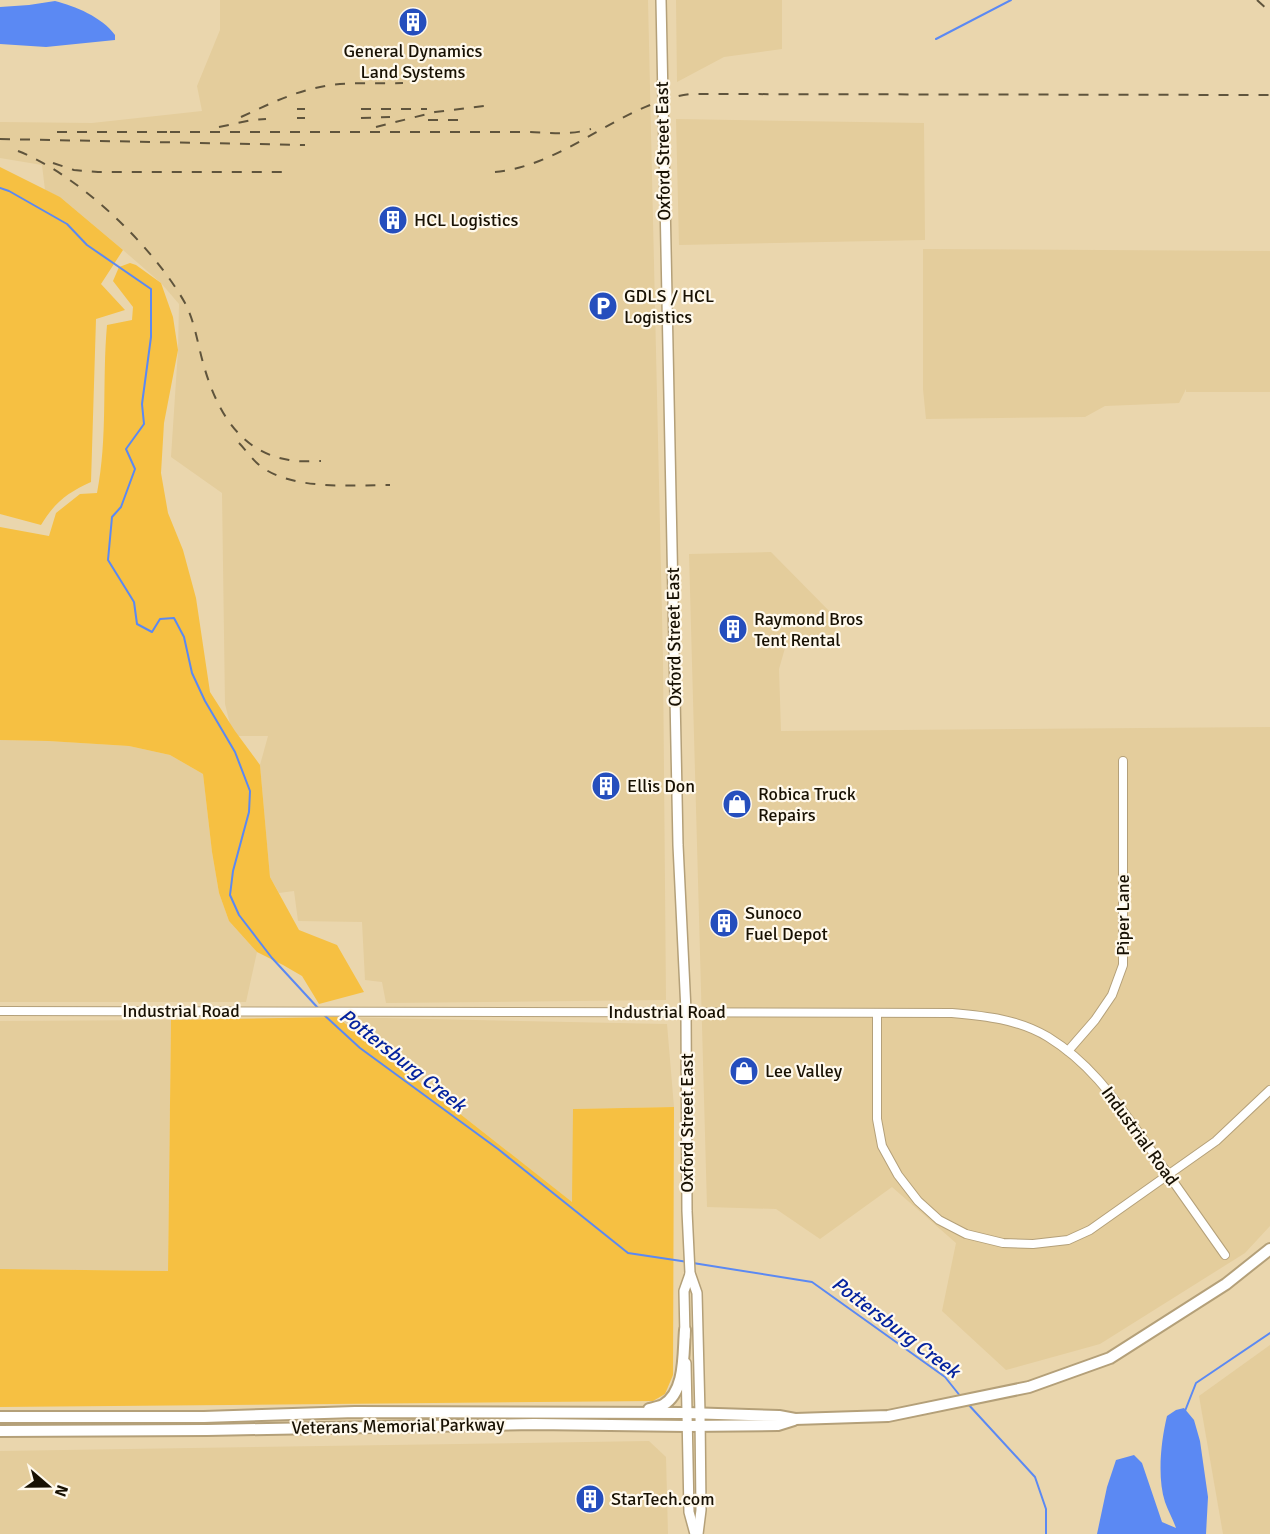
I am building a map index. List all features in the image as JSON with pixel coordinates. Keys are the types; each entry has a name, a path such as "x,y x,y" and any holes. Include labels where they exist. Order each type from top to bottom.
{"highway":[{"name":"Veterans Memorial Parkway","path":"0,1417 204,1417 355,1412 687,1413 779,1416 795,1419 888,1416 1029,1387 1110,1358 1226,1284 1270,1249"},
{"path":"631,1413 662,1406 676,1390 681,1373 685,1330"},
{"name":"Veterans Memorial Parkway","path":"0,1431 534,1424 778,1425 795,1419"}],"main road":[{"name":"Oxford Street East","path":"661,0 678,845 686,1011 687,1211 690,1274 697,1293 700,1414 701,1510 696,1534"},
{"name":"Oxford Street East","path":"690,1274 684,1291 687,1426 689,1512 696,1534"}],"street":[{"name":"Piper Lane","path":"1068,1051 1095,1020 1112,995 1123,965 1123,761"},
{"name":"Industrial Road","path":"0,1011 951,1012 992,1016 1046,1036 1080,1059 1107,1088 1225,1254"},
{"path":"877,1013 877,1119 882,1146 898,1175 918,1201 939,1220 966,1234 1003,1243 1033,1244 1068,1240 1090,1230 1216,1141 1270,1090"}],"shaded area":[{"path":"220,0 648,0 663,659 666,1000 386,1003 382,982 365,980 362,922 298,921 294,891 279,893 270,877 260,765 268,736 233,736 225,704 222,493 171,457 179,304 161,283 123,250 60,197 45,190 42,165 0,158 0,122 92,123 202,111 197,86 220,30"},
{"path":"676,0 782,0 782,49 724,57 677,82"},
{"path":"676,119 924,123 925,240 679,245"},
{"path":"0,167 60,197 123,250 101,284 125,310 96,319 91,482 62,499 41,525 0,514"},
{"path":"923,249 1270,251 1270,392 1186,392 1186,389 1179,403 1105,406 1085,417 926,419 923,389"},
{"path":"130,263 161,283 173,317 178,350 164,423 161,473 168,513 183,550 196,598 210,692 260,765 270,877 299,930 337,945 364,992 319,1004 302,976 257,952 229,921 219,893 203,774 170,755 129,746 0,740 0,527 49,536 56,513 80,494 97,493 104,430 107,325 132,320 133,307 113,281 119,267"},
{"path":"771,552 839,621 832,638 785,648 779,669 781,731 1270,727 1270,1226 1245,1253 1100,1344 1006,1370 942,1311 956,1243 892,1187 820,1239 776,1209 707,1207 689,554"},
{"path":"0,740 129,746 170,755 203,774 219,893 229,921 257,952 246,1002 0,1002"},
{"path":"337,1017 667,1024 674,1107 573,1109 573,1203"},
{"path":"337,1017 572,1202 573,1109 674,1107 673,1375 665,1394 653,1401 0,1407 0,1269 168,1271 171,1020"},
{"path":"171,1020 168,1271 0,1269 0,1021"},
{"path":"1270,1345 1270,1534 1223,1534 1199,1396"},
{"path":"649,1441 666,1457 668,1534 0,1534 0,1451"}],"water":[{"path":"55,1 79,9 96,18 110,29 115,35 115,40 46,47 0,44 0,7"},
{"path":"1184,1408 1194,1420 1200,1441 1208,1497 1206,1534 1097,1534 1107,1487 1116,1460 1134,1455 1142,1463 1162,1522 1176,1528 1163,1492 1161,1459 1167,1416"}],"waterway":[{"path":"936,39 1011,0"},
{"name":"Pottersburg Creek","path":"0,188 67,224 87,245 151,289 151,337 142,404 144,424 126,449 135,469 121,507 112,517 108,560 134,602 137,624 152,632 160,619 174,618 184,637 192,673 205,701 235,752 250,791 249,812 233,871 230,895 239,915 272,958 318,1008"},
{"name":"Pottersburg Creek","path":"323,1014 360,1048 498,1149 628,1253 688,1262"},
{"name":"Pottersburg Creek","path":"693,1263 812,1282 945,1377 961,1397"},
{"path":"1185,1411 1196,1383 1270,1333"},
{"name":"Pottersburg Creek","path":"967,1403 1035,1477 1046,1509 1046,1534"}],"railway":[{"path":"1257,0 1270,12"},
{"path":"241,117 286,97 315,88 348,84 403,83"},
{"path":"495,172 521,167 546,158 640,109 690,94 1270,95"},
{"path":"376,127 435,112 493,105"},
{"path":"297,109 305,109"},
{"path":"361,109 427,109"},
{"path":"361,118 390,117"},
{"path":"297,118 305,118"},
{"path":"219,127 266,119"},
{"path":"428,120 461,120"},
{"path":"170,132 558,133 591,129"},
{"path":"57,132 177,132"},
{"path":"0,139 305,145"},
{"path":"18,151 41,162 89,195 134,236 154,259 185,303 213,393 230,424 242,437 271,455 293,461 321,461"},
{"path":"53,163 74,170 98,172 289,172"},
{"path":"239,443 258,464 286,479 321,485 390,485"}],"place":[{"name":"General Dynamics Land Systems","path":"413,22"},
{"name":"HCL Logistics","path":"393,220"},
{"name":"GDLS / HCL Logistics","path":"603,306"},
{"name":"Raymond Bros Tent Rental","path":"733,629"},
{"name":"Ellis Don","path":"606,786"},
{"name":"Robica Truck Repairs","path":"737,804"},
{"name":"Sunoco Fuel Depot","path":"724,923"},
{"name":"Lee Valley","path":"744,1071"},
{"name":"StarTech.com","path":"590,1499"}]}
